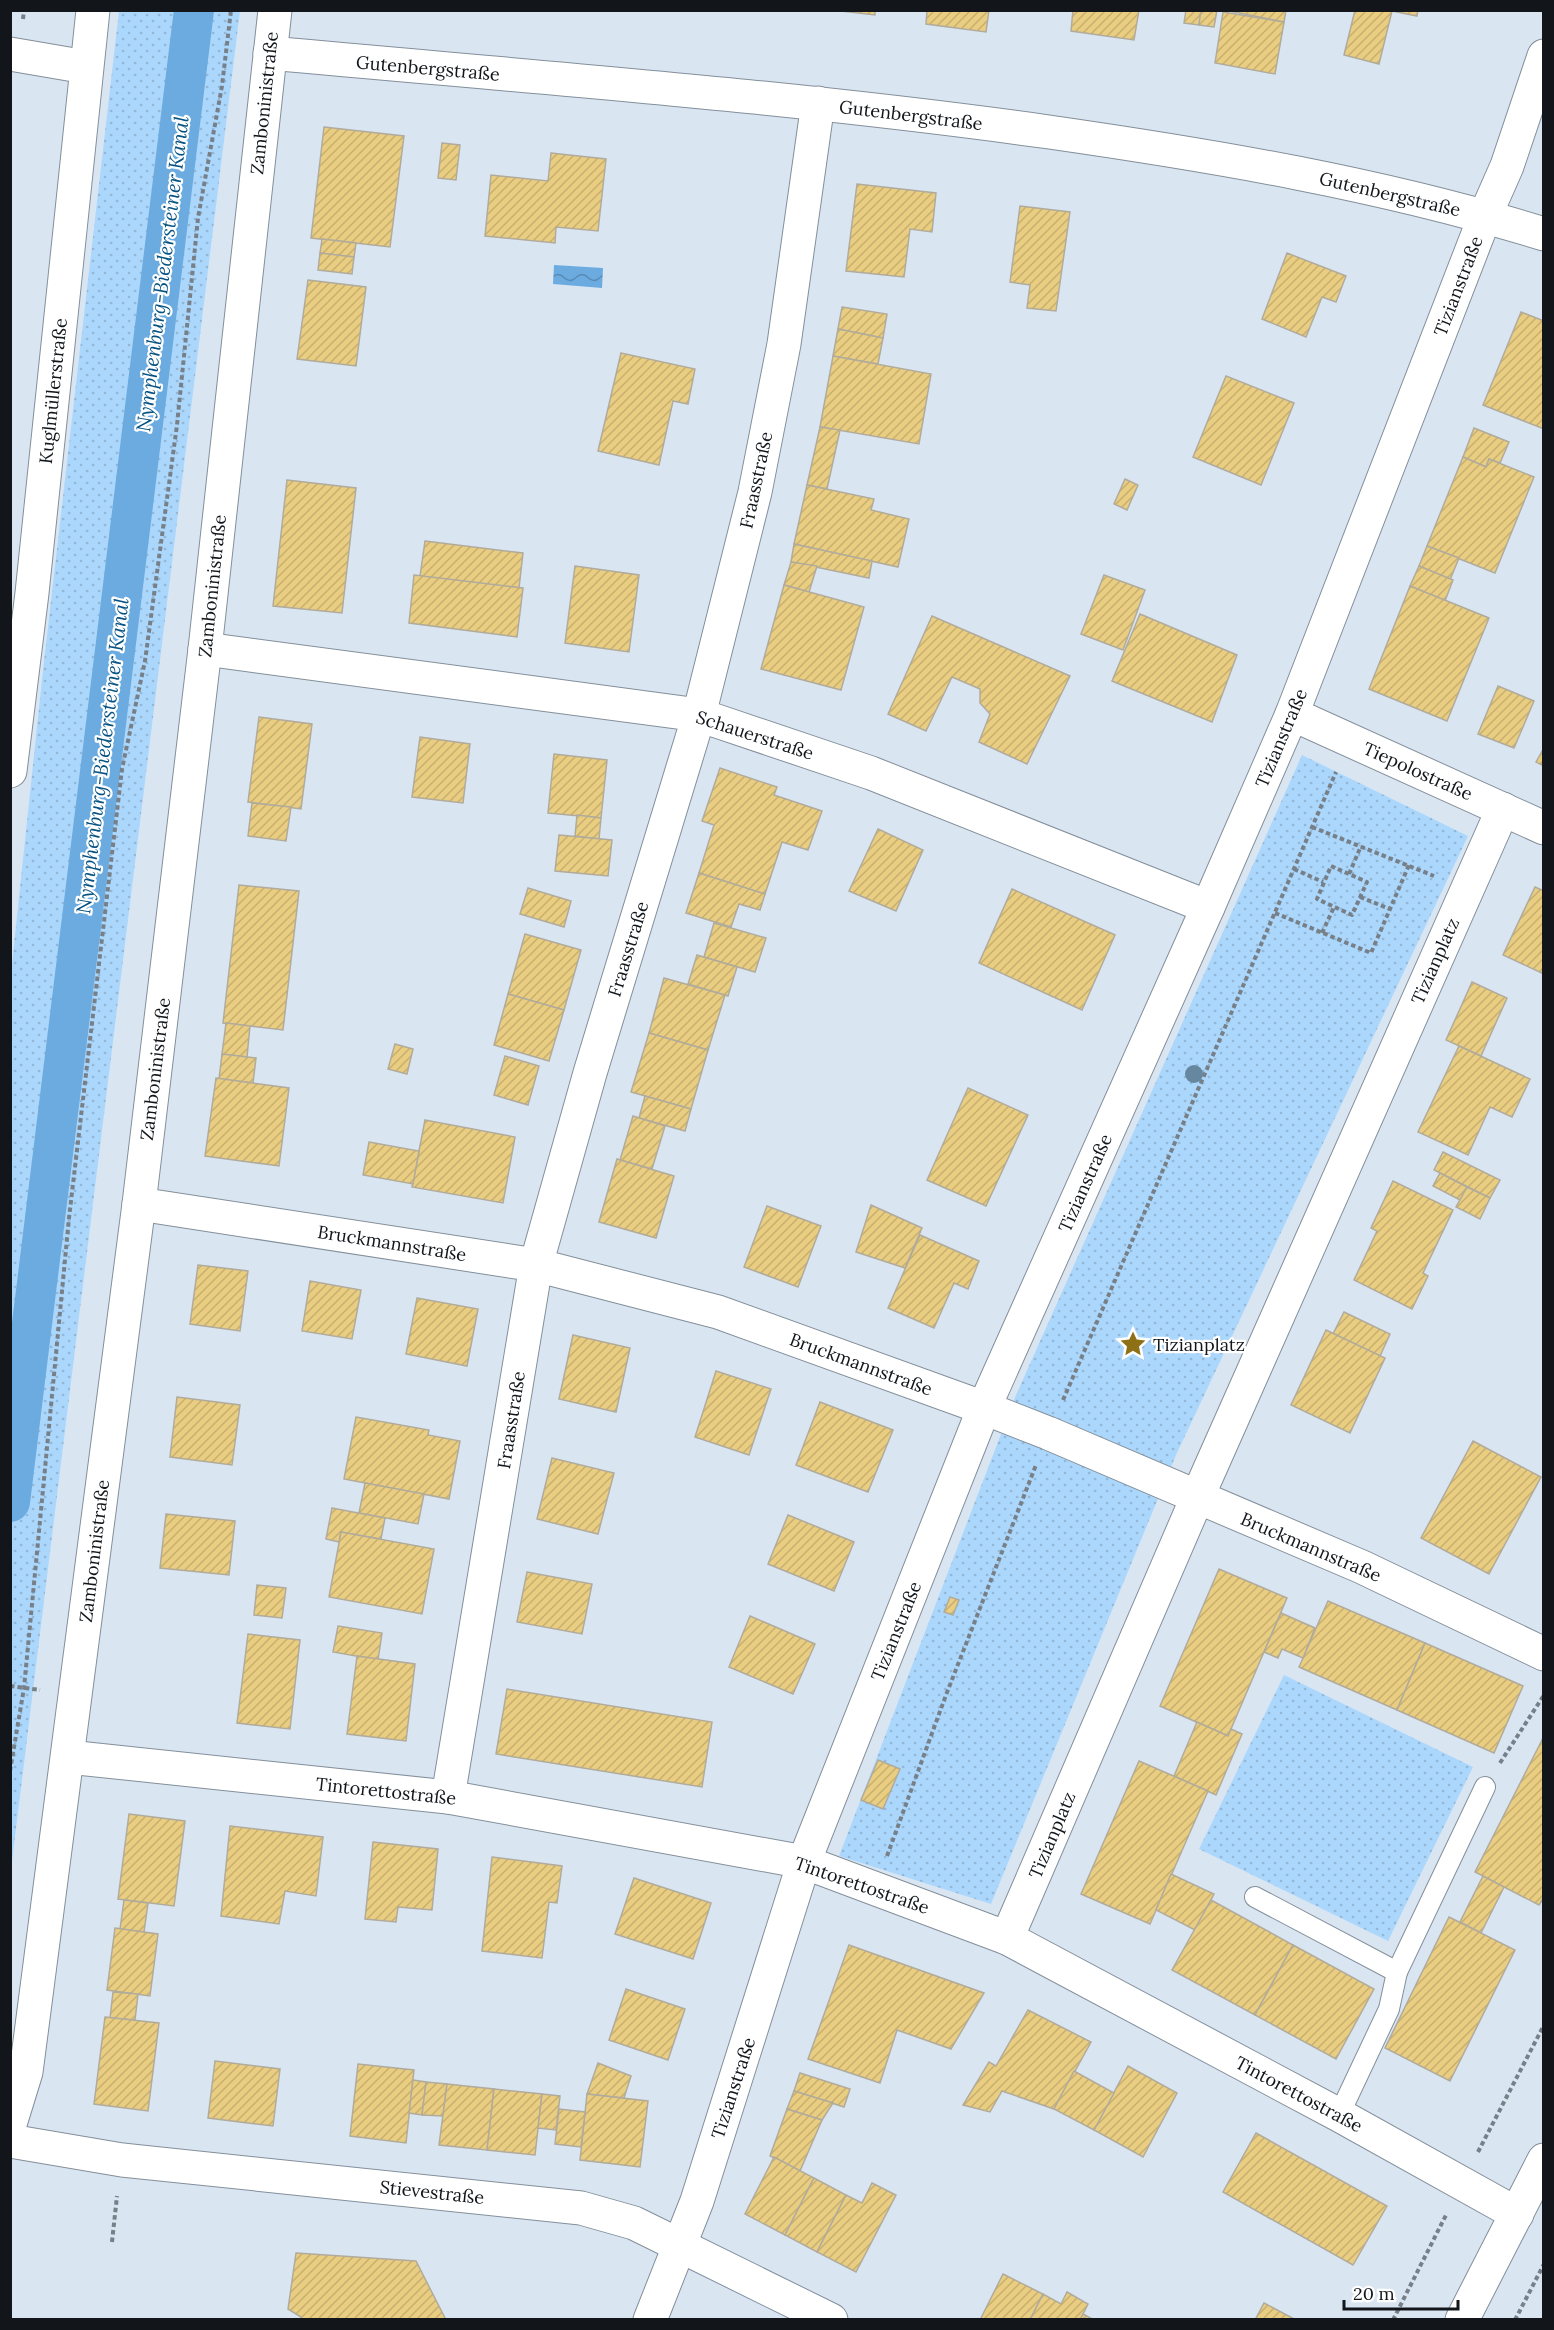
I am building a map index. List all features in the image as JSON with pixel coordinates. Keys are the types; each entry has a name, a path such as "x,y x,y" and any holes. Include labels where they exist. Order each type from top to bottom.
{"street":[{"name":"Kuglmüllerstraße","path":"10,771 21,591 93,10"},
{"name":"Zamboninistraße","path":"10,2124 27,2072 139,1204 205,649 274,10"},
{"name":"Gutenbergstraße","path":"270,53 904,112 1180,151 1350,183 1485,216 1544,234"},
{"path":"10,54 86,67"},
{"name":"Tizianstraße","path":"650,2319 697,2201 804,1862 984,1408 1292,714 1485,216 1507,166 1544,56"},
{"name":"Fraasstraße","path":"448,1797 536,1265 594,1062 699,715 755,492 784,345 818,103"},
{"name":"Schauerstraße","path":"205,649 699,715 871,773 1208,907"},
{"name":"Tiepolostraße","path":"1292,714 1544,828"},
{"name":"Tizianplatz","path":"1007,1938 1197,1498 1503,809"},
{"name":"Bruckmannstraße","path":"139,1204 536,1265 718,1312 1048,1433 1362,1567 1544,1654"},
{"name":"Tintorettostraße","path":"68,1757 448,1797 804,1862 1007,1938 1339,2115 1517,2214"},
{"name":"Stievestraße","path":"10,2141 122,2160 581,2208 634,2223 680,2243 831,2319"},
{"path":"1462,2319 1544,2160"}],"lane":[{"path":"1339,2115 1389,2009 1397,1972 1485,1787"},
{"path":"1255,1897 1397,1972"}],"path":[{"path":"10,1771 24,1688 69,1218 120,781 145,661 177,425 198,218 222,86 231,10"},
{"path":"875,1888 946,1695 1048,1433 1350,740"},
{"path":"1312,827 1468,889"},
{"path":"1349,874 1361,846"},
{"path":"1275,913 1371,953 1409,865"},
{"path":"1330,866 1367,882 1352,915 1317,899 1323,882 1330,866"},
{"path":"1294,869 1323,882"},
{"path":"1360,897 1390,909"},
{"path":"1322,933 1334,907"},
{"path":"1485,1787 1544,1695"},
{"path":"112,2242 122,2160"},
{"path":"1515,2319 1544,2264"}],"shaded area":[{"path":"119,11 240,11 11,1869 11,973 43,670"},
{"path":"1302,755 1468,836 1176,1455 991,1904 839,1856 1016,1395"},
{"path":"1284,1675 1473,1767 1388,1941 1199,1849"}],"water":[{"path":"554,265 603,268 602,288 553,284"}],"building":[{"path":"832,10 875,10 875,15"},
{"path":"927,10 989,10 986,32 926,24"},
{"path":"1073,10 1139,10 1134,40 1071,31"},
{"path":"1186,10 1201,10 1199,25 1184,23"},
{"path":"1201,10 1217,10 1214,27 1199,25"},
{"path":"1224,10 1286,10 1284,22"},
{"path":"1355,10 1418,10 1417,16 1392,11 1379,64 1344,55"},
{"path":"1223,12 1284,22 1275,74 1215,63"},
{"path":"324,127 404,136 390,247 311,238"},
{"path":"442,143 460,145 456,180 438,178"},
{"path":"551,153 606,159 598,231 556,227 555,243 485,236 491,175 548,181"},
{"path":"857,184 936,193 932,232 910,229 904,277 846,271"},
{"path":"1020,206 1070,212 1056,311 1027,308 1030,285 1010,282"},
{"path":"322,239 356,243 354,257 320,253"},
{"path":"320,253 354,257 352,274 318,270"},
{"path":"1287,253 1346,276 1336,302 1322,297 1306,337 1262,319"},
{"path":"308,280 366,287 356,366 297,359"},
{"path":"842,307 887,314 883,338 838,329"},
{"path":"1521,312 1544,321 1544,429 1483,405"},
{"path":"838,329 883,338 878,364 833,356"},
{"path":"621,353 695,369 688,404 673,401 659,465 598,451"},
{"path":"833,356 931,374 919,444 820,427"},
{"path":"1226,376 1294,403 1261,485 1193,457"},
{"path":"820,427 840,430 827,489 807,485"},
{"path":"1474,428 1509,442 1500,463 1489,459 1486,467 1463,457"},
{"path":"1463,457 1486,467 1489,459 1534,477 1495,573 1427,546"},
{"path":"1125,479 1138,485 1127,510 1114,504"},
{"path":"287,480 356,488 342,613 273,606"},
{"path":"807,485 874,499 871,510 909,519 898,567 794,544"},
{"path":"425,541 523,553 519,588 420,576"},
{"path":"794,544 872,561 869,578 791,562"},
{"path":"1427,546 1459,558 1450,580 1419,566"},
{"path":"791,562 817,566 809,592 784,585"},
{"path":"575,566 639,575 629,652 565,643"},
{"path":"1419,566 1453,580 1445,601 1410,586"},
{"path":"414,575 523,588 517,637 409,623"},
{"path":"1104,575 1145,590 1123,650 1081,634"},
{"path":"784,585 864,607 841,690 761,669"},
{"path":"1410,586 1489,618 1447,721 1369,689"},
{"path":"1140,614 1237,655 1212,722 1112,681"},
{"path":"932,616 1070,676 1027,764 979,742 990,714 980,703 980,689 952,677 926,731 888,714"},
{"path":"1498,686 1534,701 1514,748 1478,734"},
{"path":"259,717 312,724 301,809 248,802"},
{"path":"420,737 470,744 463,803 412,797"},
{"path":"1544,748 1544,766 1536,762"},
{"path":"554,754 607,760 601,818 548,813"},
{"path":"720,768 777,787 774,795 822,811 808,850 782,842 765,894 699,873 714,825 702,821"},
{"path":"252,803 291,807 286,841 248,836"},
{"path":"577,815 601,818 599,839 575,836"},
{"path":"878,829 923,850 896,911 849,891"},
{"path":"559,835 612,840 608,876 555,871"},
{"path":"699,873 765,894 760,910 739,904 731,927 686,913"},
{"path":"239,885 299,891 283,1030 223,1023"},
{"path":"1535,887 1544,891 1544,974 1503,955"},
{"path":"528,888 571,901 564,927 520,914"},
{"path":"1012,889 1115,935 1082,1010 979,963"},
{"path":"714,923 766,938 755,972 704,957"},
{"path":"525,934 581,950 564,1010 508,994"},
{"path":"697,955 737,967 728,996 688,984"},
{"path":"664,978 725,995 708,1050 649,1033"},
{"path":"1472,982 1507,998 1481,1056 1446,1040"},
{"path":"508,994 564,1010 549,1061 494,1045"},
{"path":"226,1023 250,1026 247,1057 222,1054"},
{"path":"649,1033 708,1050 691,1109 631,1092"},
{"path":"395,1044 413,1049 407,1074 388,1069"},
{"path":"1459,1046 1530,1079 1512,1117 1490,1107 1468,1155 1418,1132"},
{"path":"222,1054 256,1058 253,1083 219,1079"},
{"path":"505,1056 539,1066 528,1105 494,1095"},
{"path":"216,1078 289,1088 279,1166 205,1156"},
{"path":"968,1088 1028,1115 986,1206 927,1180"},
{"path":"645,1096 691,1109 685,1131 639,1118"},
{"path":"633,1116 665,1126 652,1169 620,1160"},
{"path":"425,1120 515,1137 503,1203 412,1187"},
{"path":"369,1142 419,1151 413,1184 363,1175"},
{"path":"1443,1152 1500,1180 1490,1198 1434,1170"},
{"path":"617,1159 674,1176 656,1238 599,1222"},
{"path":"1440,1173 1467,1187 1460,1200 1433,1186"},
{"path":"1393,1181 1453,1210 1423,1273 1428,1276 1412,1309 1354,1280 1377,1231 1371,1228"},
{"path":"1467,1187 1490,1198 1480,1219 1456,1207"},
{"path":"871,1205 922,1228 905,1268 856,1252"},
{"path":"767,1206 821,1226 798,1287 744,1267"},
{"path":"920,1235 979,1261 968,1289 954,1283 934,1328 888,1308"},
{"path":"198,1265 248,1271 240,1331 190,1324"},
{"path":"310,1281 361,1290 352,1339 302,1331"},
{"path":"417,1298 478,1309 467,1366 406,1354"},
{"path":"1344,1312 1390,1334 1380,1356 1333,1334"},
{"path":"1326,1330 1385,1358 1350,1433 1291,1405"},
{"path":"573,1335 630,1348 616,1412 559,1399"},
{"path":"716,1371 771,1389 749,1455 695,1437"},
{"path":"177,1397 240,1405 232,1465 170,1457"},
{"path":"820,1402 893,1430 868,1492 796,1465"},
{"path":"356,1417 429,1430 428,1435 460,1441 449,1499 344,1479"},
{"path":"1473,1441 1541,1477 1489,1574 1421,1538"},
{"path":"552,1458 614,1473 598,1534 537,1519"},
{"path":"365,1483 424,1494 418,1524 359,1513"},
{"path":"332,1508 385,1518 381,1539 341,1532 339,1542 326,1539"},
{"path":"166,1514 235,1521 229,1575 160,1568"},
{"path":"788,1515 854,1542 834,1591 768,1564"},
{"path":"341,1532 434,1549 422,1614 329,1597"},
{"path":"1219,1569 1287,1598 1228,1736 1160,1706"},
{"path":"527,1572 592,1584 582,1634 517,1622"},
{"path":"257,1585 286,1588 282,1618 254,1615"},
{"path":"950,1597 959,1600 953,1615 944,1612"},
{"path":"1328,1601 1425,1643 1397,1710 1299,1667"},
{"path":"1281,1613 1315,1628 1303,1658 1282,1649 1278,1658 1264,1652"},
{"path":"750,1616 815,1644 793,1694 729,1667"},
{"path":"338,1626 382,1633 378,1660 333,1652"},
{"path":"248,1634 300,1640 290,1729 237,1723"},
{"path":"1425,1643 1523,1686 1494,1753 1397,1710"},
{"path":"357,1656 415,1664 406,1741 347,1734"},
{"path":"507,1689 712,1722 702,1787 496,1754"},
{"path":"1197,1722 1228,1736 1231,1729 1242,1734 1216,1795 1174,1776"},
{"path":"1543,1738 1544,1897 1539,1905 1475,1872"},
{"path":"878,1760 900,1769 883,1809 861,1800"},
{"path":"1139,1761 1208,1791 1150,1924 1081,1894"},
{"path":"129,1814 185,1821 174,1906 118,1899"},
{"path":"230,1826 323,1837 316,1896 285,1891 279,1924 221,1916"},
{"path":"373,1842 438,1849 432,1910 398,1907 396,1922 365,1919"},
{"path":"492,1857 562,1866 557,1903 549,1902 542,1958 482,1951"},
{"path":"1171,1874 1214,1894 1195,1930 1156,1910"},
{"path":"1483,1876 1504,1887 1481,1933 1460,1922"},
{"path":"634,1878 711,1903 693,1959 615,1934"},
{"path":"124,1900 148,1903 144,1932 120,1929"},
{"path":"1211,1900 1293,1945 1255,2015 1172,1970"},
{"path":"1449,1917 1515,1950 1450,2081 1385,2048"},
{"path":"115,1928 158,1934 150,1996 107,1990"},
{"path":"849,1945 984,1993 951,2049 897,2030 880,2083 808,2059"},
{"path":"1293,1945 1374,1989 1336,2059 1255,2015"},
{"path":"626,1989 685,2009 668,2060 609,2040"},
{"path":"113,1992 138,1994 135,2020 110,2018"},
{"path":"1028,2010 1091,2042 1054,2109 1002,2091 990,2112 963,2105 989,2062 996,2066"},
{"path":"105,2017 159,2023 148,2111 94,2104"},
{"path":"215,2061 280,2069 273,2126 208,2118"},
{"path":"598,2063 631,2076 624,2098 587,2094"},
{"path":"358,2064 414,2070 406,2143 350,2136"},
{"path":"1128,2066 1177,2093 1143,2157 1094,2130"},
{"path":"1074,2071 1114,2093 1094,2130 1054,2109"},
{"path":"800,2073 850,2089 844,2107 794,2091"},
{"path":"413,2080 426,2082 422,2115 409,2113"},
{"path":"426,2082 447,2084 443,2116 422,2115"},
{"path":"447,2084 494,2089 487,2150 439,2145"},
{"path":"494,2089 542,2094 535,2155 487,2150"},
{"path":"794,2091 833,2103 822,2120 787,2109"},
{"path":"542,2094 560,2096 556,2130 538,2128"},
{"path":"587,2094 648,2101 640,2167 580,2160"},
{"path":"559,2109 585,2112 581,2147 555,2144"},
{"path":"787,2109 822,2120 800,2171 770,2156"},
{"path":"1256,2133 1387,2206 1353,2265 1223,2192"},
{"path":"774,2157 814,2178 785,2235 745,2214"},
{"path":"814,2178 846,2195 817,2252 785,2235"},
{"path":"872,2183 896,2195 856,2272 817,2252 846,2195 862,2203"},
{"path":"296,2253 416,2261 446,2320 301,2320 301,2317 288,2309"},
{"path":"1003,2274 1043,2294 1030,2320 980,2320"},
{"path":"1067,2292 1088,2304 1080,2320 1030,2320 1043,2294 1061,2304"},
{"path":"1264,2303 1296,2320 1255,2320"},
{"path":"1083,2314 1094,2320 1080,2320"}],"waterway":[{"name":"Nymphenburg-Biedersteiner Kanal","path":"10,1502 194,10"}],"place":[{"name":"Tizianplatz","path":"1133,1344"}]}
